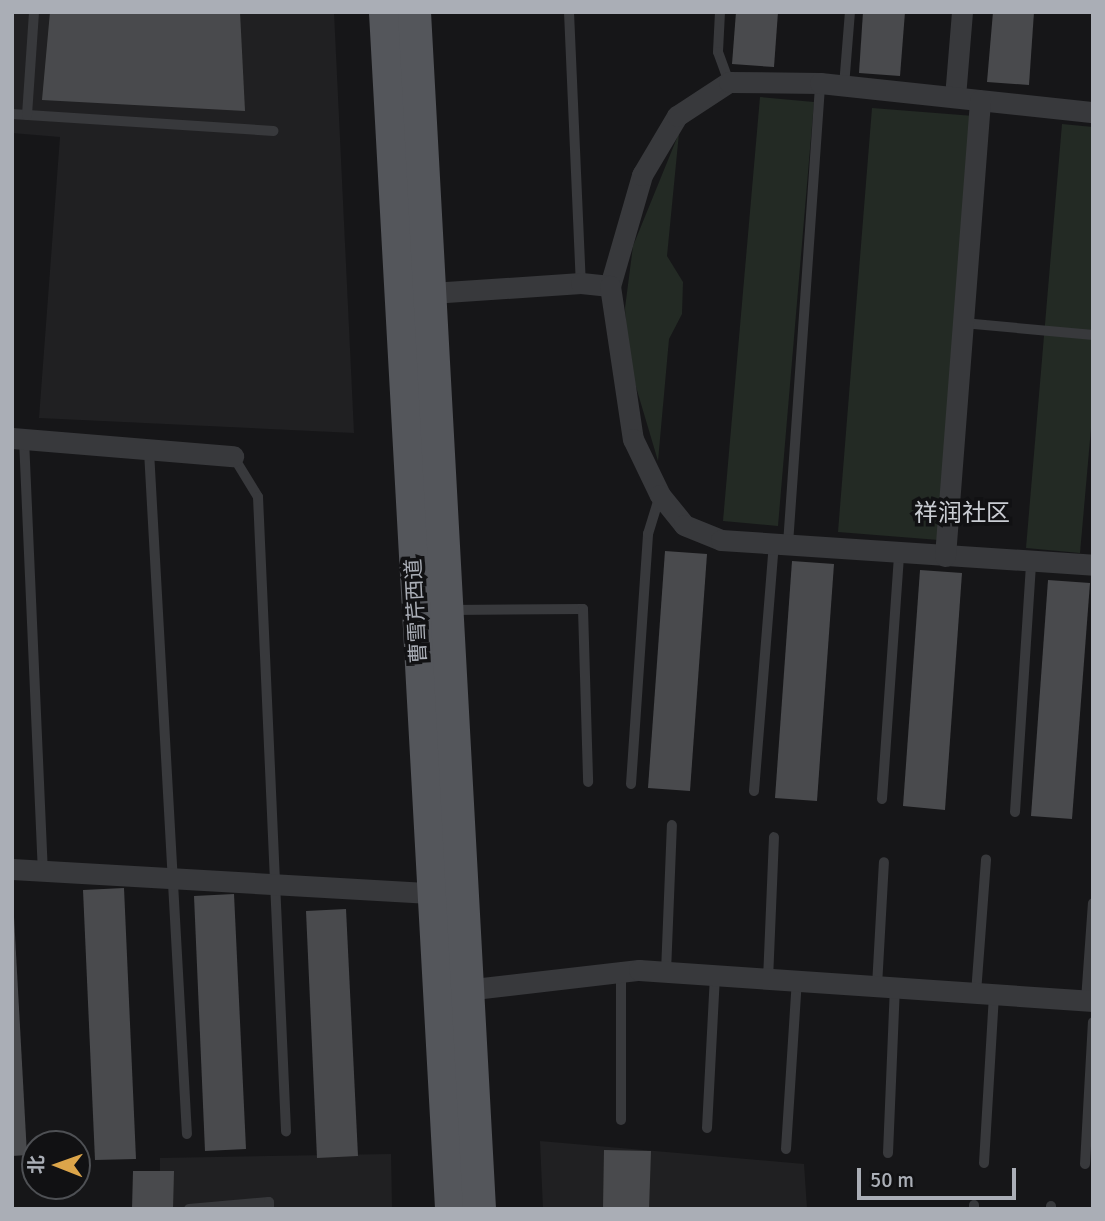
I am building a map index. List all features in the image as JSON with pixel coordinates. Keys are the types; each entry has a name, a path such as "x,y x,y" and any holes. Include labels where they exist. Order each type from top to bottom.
{"main road":[{"name":"曹雪芹西道","path":"385,12 430,892 451,1209"},
{"name":"曹雪芹西道","path":"414,12 479,1209"}],"street":[{"path":"955,97 962,12"},
{"path":"1093,111 820,83 729,82 677,116 642,175 610,286 633,439 660,495 684,525 721,540 1031,563 1093,564"},
{"path":"945,556 980,100"},
{"path":"431,293 581,283 610,286"},
{"path":"18,439 233,456"},
{"path":"12,869 430,892"},
{"path":"466,990 621,972 666,972 1090,1001"}],"lane":[{"path":"27,115 34,12"},
{"path":"569,12 581,283"},
{"path":"720,12 718,52 729,82"},
{"path":"844,86 850,12"},
{"path":"754,791 781,544 820,83"},
{"path":"12,114 273,131"},
{"path":"963,323 1093,335"},
{"path":"18,439 43,871"},
{"path":"149,451 175,878 187,1134"},
{"path":"233,456 258,497 286,1131"},
{"path":"631,784 648,534 660,495"},
{"path":"883,799 900,553"},
{"path":"1015,812 1031,563"},
{"path":"447,610 583,609 588,782"},
{"path":"666,972 672,825"},
{"path":"768,980 775,837"},
{"path":"985,1163 986,859"},
{"path":"884,862 888,1153"},
{"path":"1090,1001 1093,903"},
{"path":"621,972 621,1120"},
{"path":"707,1128 715,976"},
{"path":"786,1149 797,981"},
{"path":"1085,1164 1093,1022"},
{"path":"190,1209 269,1202 269,1209"}],"shaded area":[{"path":"12,12 334,12 354,433 39,418 60,137 12,133"},
{"path":"760,97 814,102 778,526 723,521"},
{"path":"872,108 974,116 939,540 838,532"},
{"path":"1062,124 1093,127 1093,406 1080,553 1026,548"},
{"path":"679,133 667,256 683,282 682,314 669,339 658,461 628,360 625,308 633,246"},
{"path":"540,1141 804,1164 807,1209 543,1209"},
{"path":"391,1154 392,1209 160,1209 160,1158"}],"building":[{"path":"50,12 240,12 245,111 42,100"},
{"path":"736,12 778,12 774,67 732,64"},
{"path":"863,12 905,12 900,76 859,73"},
{"path":"993,12 1034,12 1029,85 987,82"},
{"path":"665,551 707,554 690,791 648,788"},
{"path":"792,561 834,564 817,801 775,798"},
{"path":"920,570 962,573 945,810 903,806"},
{"path":"1048,580 1090,583 1072,819 1031,816"},
{"path":"12,880 26,1130 21,1130 21,1155 12,1156"},
{"path":"124,888 136,1159 95,1160 83,890"},
{"path":"234,894 246,1149 205,1151 194,896"},
{"path":"346,909 358,1156 317,1158 306,911"},
{"path":"604,1150 651,1151 649,1209 603,1209"},
{"path":"133,1171 174,1171 173,1209 132,1209"}],"district":[{"name":"祥润社区","path":"962,514"}]}
